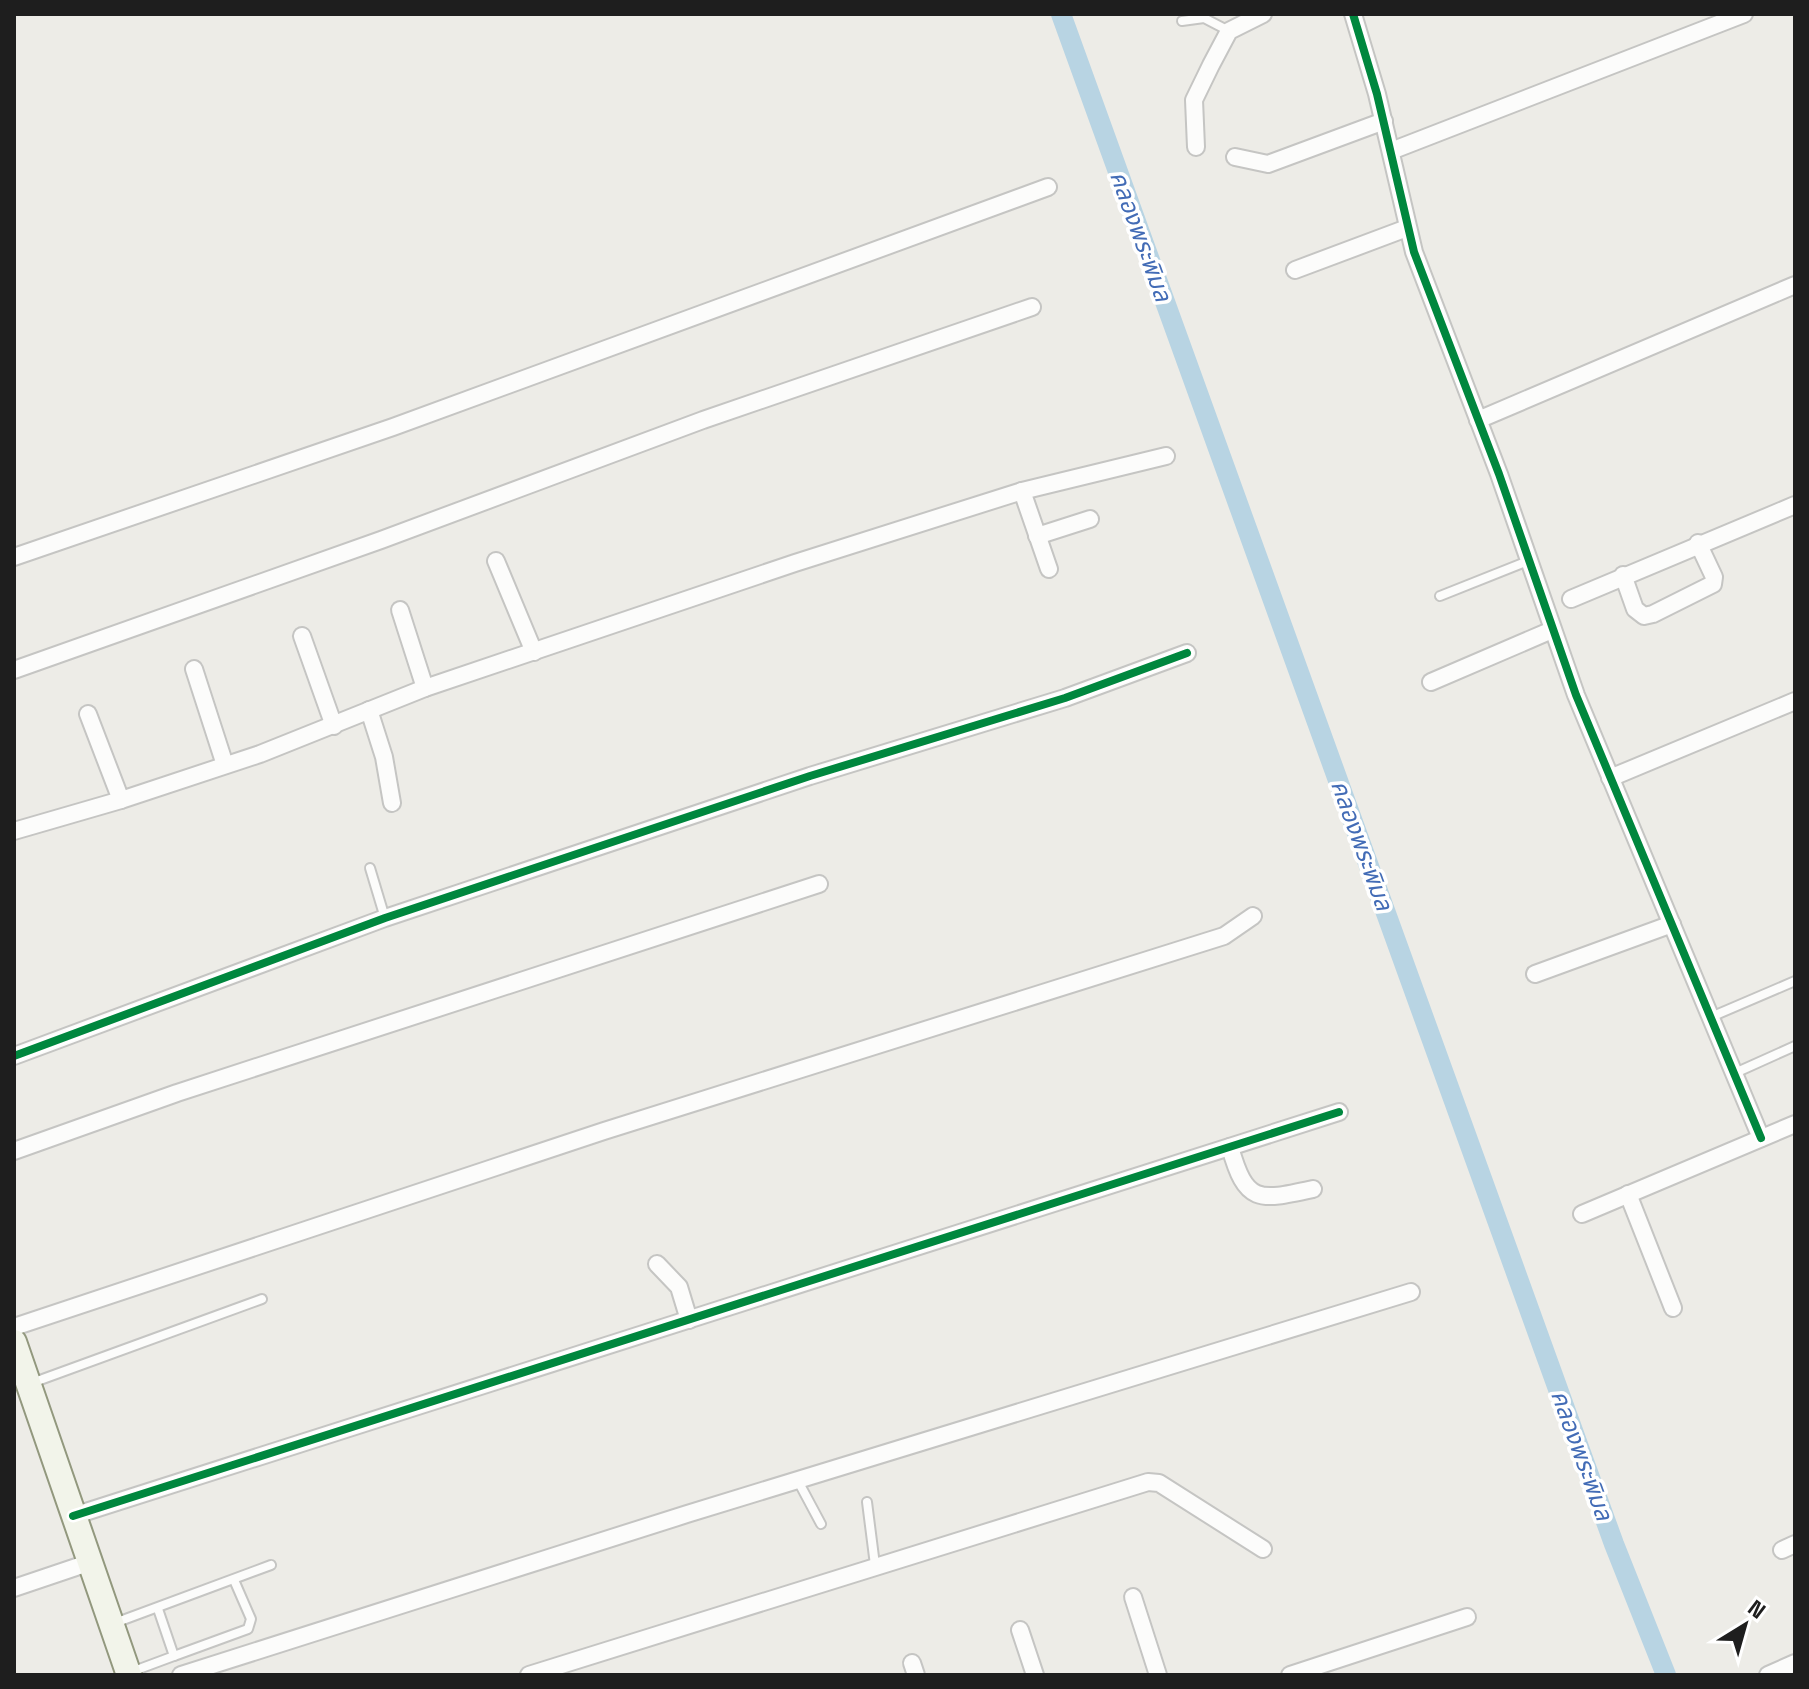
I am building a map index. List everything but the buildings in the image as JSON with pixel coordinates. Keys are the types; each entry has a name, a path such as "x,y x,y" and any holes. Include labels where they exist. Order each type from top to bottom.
{"street":[{"path":"1196,147 1194,100 1229,31 1263,14"},
{"path":"1353,14 1384,121 1407,228 1552,630 1610,778 1761,1138"},
{"path":"1391,151 1744,14"},
{"path":"1235,157 1268,164 1384,121"},
{"path":"14,557 393,427 1048,187"},
{"path":"1295,270 1407,228"},
{"path":"1478,420 1795,285"},
{"path":"14,670 703,420 1032,307"},
{"path":"14,831 225,765 334,726 425,688 1022,491 1166,456"},
{"path":"1022,491 1049,569"},
{"path":"1571,599 1698,543 1795,505"},
{"path":"1037,536 1090,519"},
{"path":"1623,575 1635,609 1644,616 1653,614 1713,584 1714,577 1698,543"},
{"path":"496,561 534,652"},
{"path":"400,610 425,688"},
{"path":"1431,682 1552,630"},
{"path":"302,636 334,726"},
{"path":"14,1056 385,918 810,776 1065,698 1187,653"},
{"path":"194,669 225,765"},
{"path":"1610,778 1795,701"},
{"path":"369,710 384,757 392,803"},
{"path":"88,714 121,800"},
{"path":"14,1151 177,1093 819,884"},
{"path":"14,1327 619,1126 1224,936 1253,916"},
{"path":"1535,974 1672,924"},
{"path":"73,1516 1339,1112"},
{"path":"1582,1214 1795,1124"},
{"path":"1230,1147 1242,1185 1258,1195 1279,1196 1313,1189"},
{"path":"1628,1194 1673,1308"},
{"path":"657,1264 679,1287 689,1320"},
{"path":"181,1675 797,1480 1411,1292"},
{"path":"14,1342 129,1674"},
{"path":"529,1675 1148,1482 1159,1483 1263,1549"},
{"path":"14,1588 91,1562"},
{"path":"1133,1597 1158,1675"},
{"path":"1290,1675 1467,1617"},
{"path":"1020,1630 1035,1675"},
{"path":"1768,1675 1795,1663"}],"lane":[{"path":"1182,21 1204,18 1229,31"},
{"path":"1440,596 1528,561"},
{"path":"370,868 385,918"},
{"path":"1711,1017 1795,981"},
{"path":"1734,1074 1795,1046"},
{"path":"29,1384 262,1299"},
{"path":"797,1480 821,1524"},
{"path":"867,1502 875,1565"},
{"path":"112,1624 271,1565"},
{"path":"129,1674 248,1629 251,1619 234,1580"},
{"path":"158,1609 174,1656"}],"waterway":[{"name":"คลองพระพิมล","path":"1061,14 1614,1544 1666,1675"}],"cycle path":[{"path":"1353,14 1377,94 1414,252 1499,474 1576,695 1761,1138"},
{"path":"14,1056 385,918 810,776 1065,698 1187,653"},
{"path":"73,1516 1339,1112"}]}
